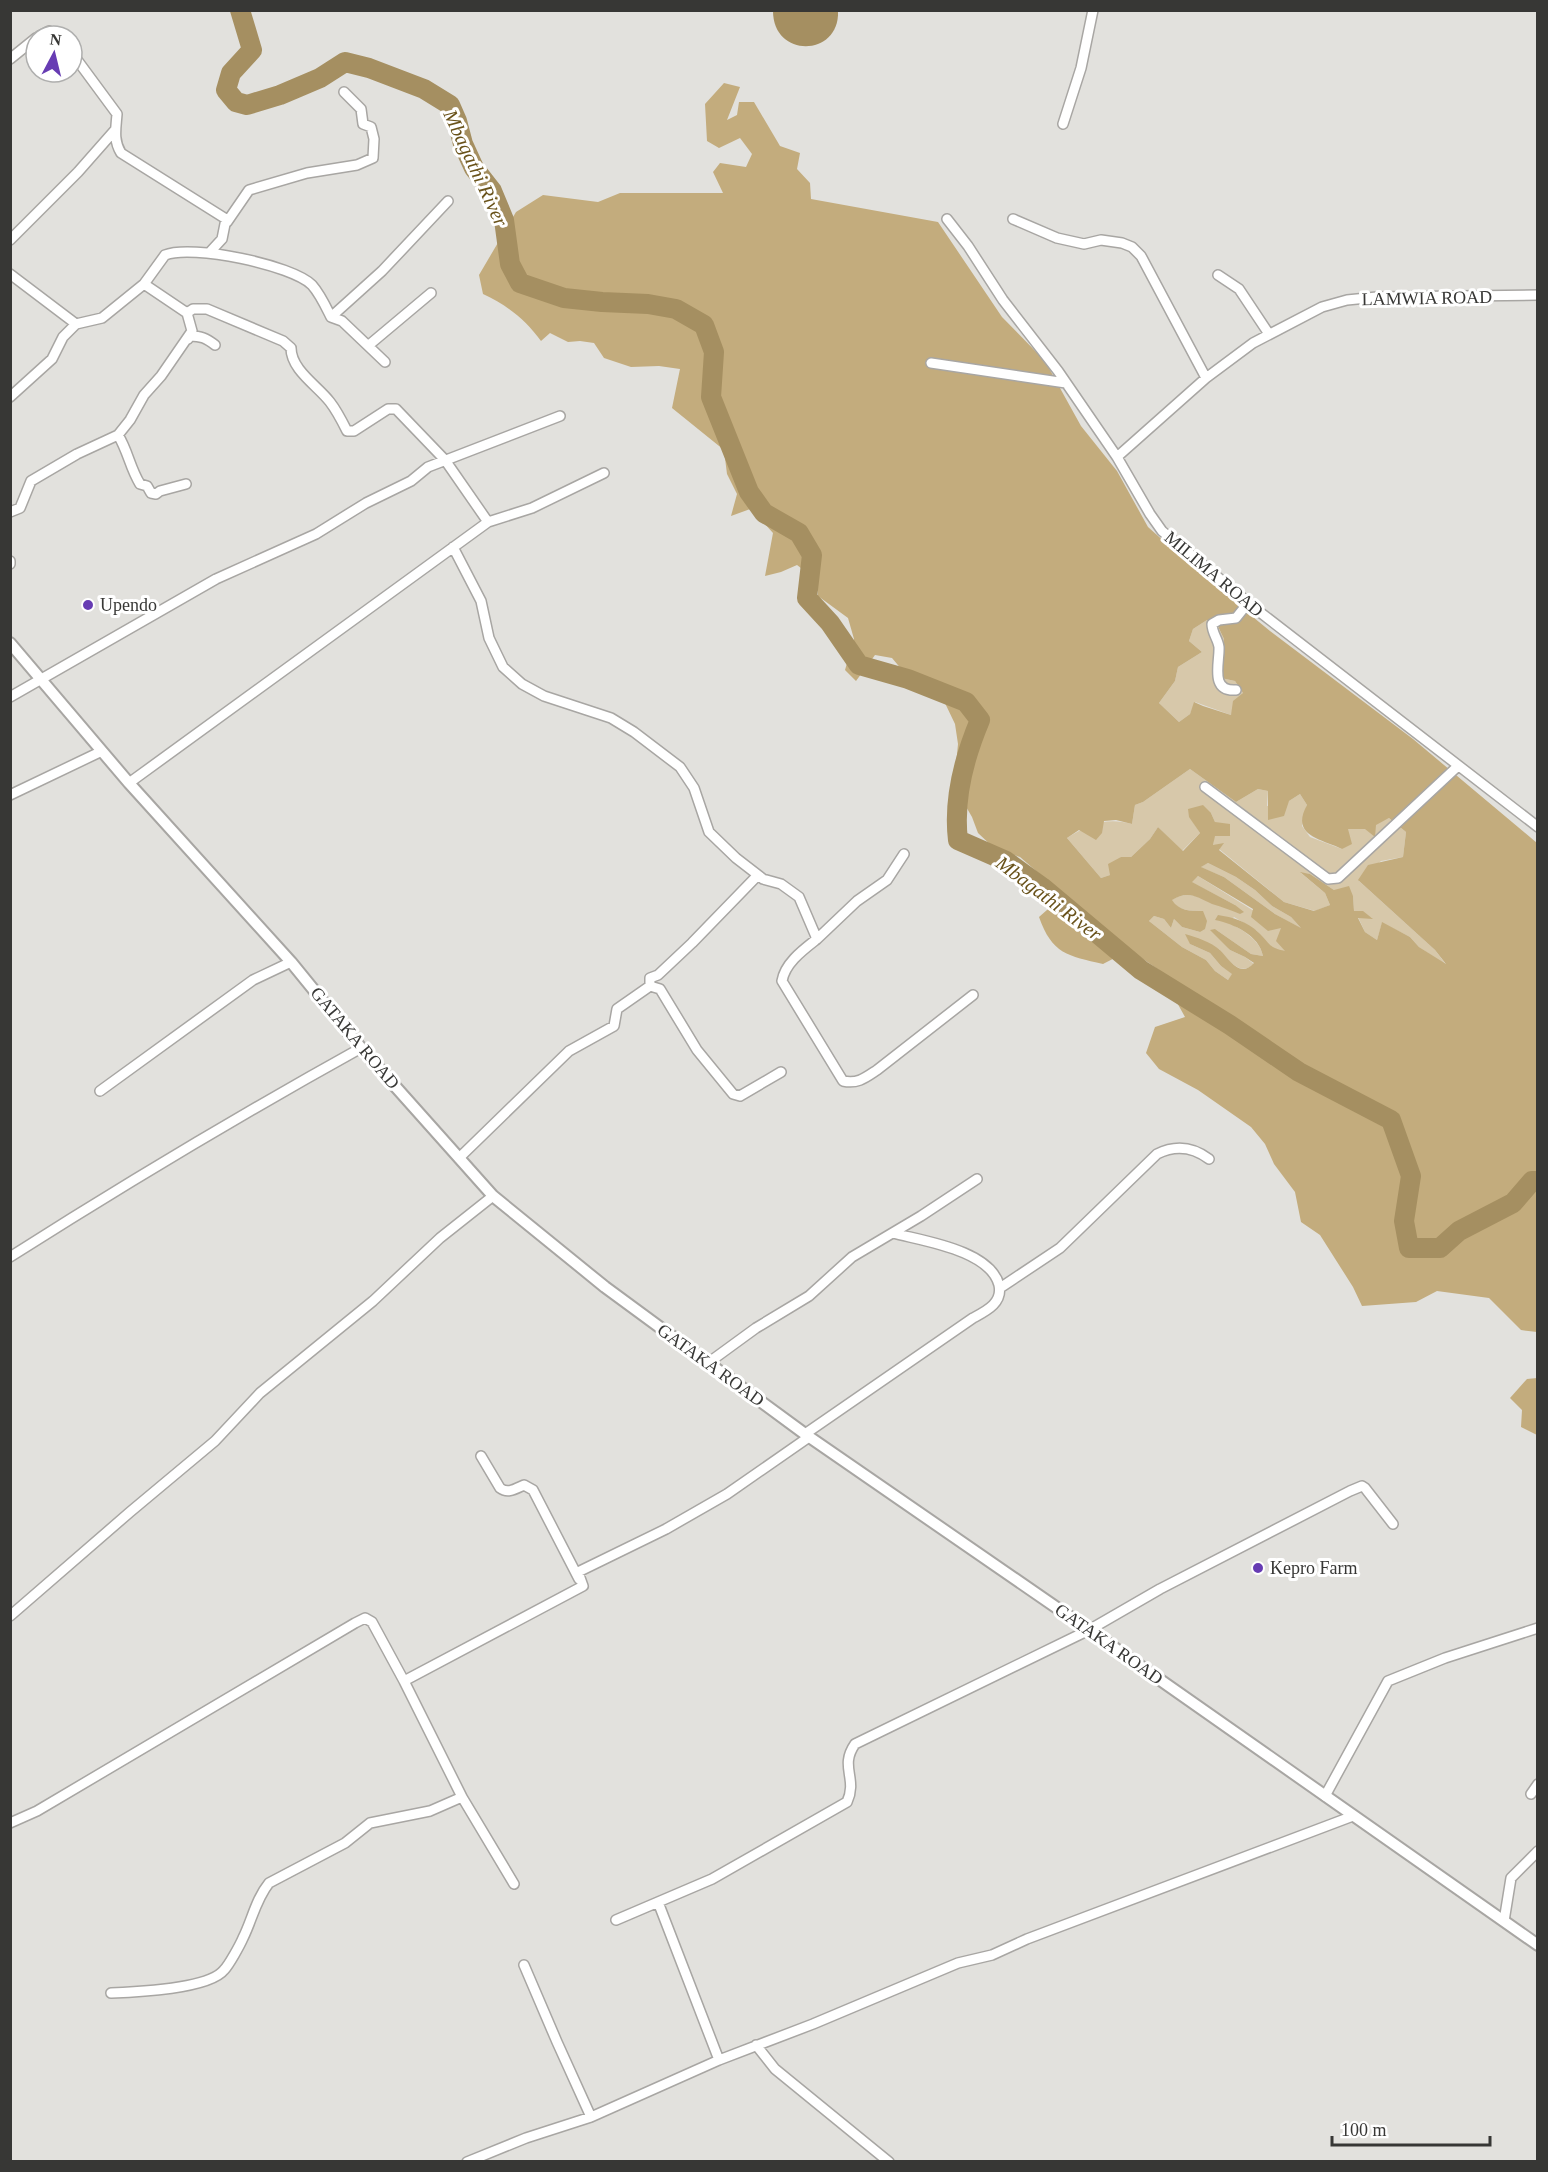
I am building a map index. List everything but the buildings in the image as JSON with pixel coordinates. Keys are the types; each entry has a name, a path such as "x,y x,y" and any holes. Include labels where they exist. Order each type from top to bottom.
{"street":[{"path":"1063,124 1081,68 1093,10"},
{"path":"10,59 24,48"},
{"path":"84,69 117,114 116,144 126,157 224,216 226,222"},
{"path":"210,252 222,238 226,222 249,190 307,173 357,165 373,158 374,140 371,128 363,124 360,110 344,92"},
{"path":"10,240 78,172 115,130"},
{"path":"332,317 382,271 448,201"},
{"name":"MILIMA ROAD","path":"947,219 1117,457 1162,531 1248,603 1538,827"},
{"path":"1013,219 1057,237 1084,244 1101,240 1132,247 1141,256 1206,378"},
{"path":"10,397 52,359 63,337 76,324 102,318 144,284 165,255 186,250 210,252 293,272 313,286 332,317 342,321 385,362"},
{"path":"10,274 76,324"},
{"path":"1218,276 1239,289 1269,334"},
{"path":"10,512 20,508 31,481 77,454 118,435 144,395 162,376 192,331 187,312 144,284"},
{"path":"369,345 431,293"},
{"name":"LAMWIA ROAD","path":"1117,457 1206,378 1253,343 1322,307 1347,300 1377,297 1538,296"},
{"path":"187,312 193,309 207,309 283,341 291,348 291,356 304,375 333,405 348,431 354,431 392,408 411,424 445,460 488,522"},
{"path":"176,355 190,336 206,338 215,345"},
{"path":"931,363 1066,383"},
{"path":"10,697 216,579 316,534 366,503 411,481 428,467 560,416"},
{"path":"118,435 127,449 131,470 140,484 147,486 151,493 156,494 186,484"},
{"path":"129,783 488,522 532,507 604,473"},
{"path":"453,548 482,601 489,638 503,667 522,684 544,696 611,718 634,732 680,767 694,788 710,832 736,858 763,879 781,884 799,897 818,939"},
{"path":"1236,690 1231,691 1221,685 1217,678 1219,645 1212,631 1212,624 1219,620 1236,618 1248,603"},
{"name":"GATAKA ROAD","path":"10,643 129,783 291,962 361,1048 494,1196 605,1287 807,1435 1538,1945"},
{"path":"10,795 102,751"},
{"path":"1205,787 1328,879 1333,880 1347,870 1458,766"},
{"path":"904,854 887,879 857,901 800,953 784,972 782,981 843,1081 854,1083 877,1070 973,995"},
{"path":"650,986 650,978 658,975 692,943 758,875"},
{"path":"100,1091 253,980 291,962"},
{"path":"650,986 660,989 697,1050 733,1094 740,1096 781,1072"},
{"path":"459,1158 569,1052 614,1026 617,1008 650,986"},
{"path":"10,1257 130,1180 361,1048"},
{"path":"1000,1288 1060,1248 1157,1154 1166,1149 1187,1149 1200,1152 1209,1159"},
{"path":"708,1363 756,1328 809,1296 852,1257 977,1179"},
{"path":"10,1616 215,1441 260,1393 373,1301 440,1238 494,1196"},
{"path":"583,1586 578,1572 666,1529 727,1494 807,1435 994,1306 999,1297 1000,1288 997,1279 989,1268 976,1258 893,1233"},
{"path":"481,1456 503,1491 508,1492 524,1485 533,1490 583,1586"},
{"path":"616,1920 712,1879 847,1802 852,1786 847,1762 849,1752 855,1744 1089,1630 1160,1589 1362,1486 1393,1524"},
{"path":"404,1681 583,1586"},
{"path":"10,1823 37,1811 365,1618 372,1622 462,1797 514,1884"},
{"path":"1325,1796 1388,1681 1445,1658 1538,1628"},
{"path":"1531,1794 1538,1784"},
{"path":"111,1993 155,1991 207,1981 216,1977 224,1971 242,1941 263,1890 269,1883 345,1843 370,1823 430,1811 462,1797"},
{"path":"467,2162 526,2138 591,2117 719,2060 854,2008 958,1963 992,1954 1027,1938 1353,1816"},
{"path":"1504,1921 1511,1878 1538,1851"},
{"path":"658,1902 719,2060"},
{"path":"524,1965 591,2117"},
{"path":"756,2046 775,2069 889,2162"}],"shaded area":[{"path":"773,11 838,11 836,26 829,37 818,44 806,46 794,44 783,38 776,27"},
{"path":"724,83 740,87 727,120 737,115 739,102 754,102 780,146 800,153 797,169 810,183 811,199 938,222 1002,317 1045,361 1081,426 1117,471 1148,527 1270,631 1413,739 1537,843 1537,1332 1521,1330 1489,1298 1437,1291 1416,1302 1362,1306 1353,1287 1320,1235 1301,1222 1295,1192 1274,1164 1265,1144 1251,1127 1198,1090 1159,1069 1146,1053 1155,1027 1185,1017 1159,970 1130,950 1103,964 1071,955 1056,946 1050,939 1039,917 1064,895 1020,857 995,849 978,833 972,817 954,786 958,744 955,724 944,701 918,689 892,658 875,655 856,681 845,670 854,639 848,618 818,596 818,581 797,565 765,576 773,533 764,523 764,504 731,516 737,494 727,474 724,450 672,408 680,369 659,366 631,367 604,358 594,343 568,342 550,333 541,341 515,314 483,294 479,275 516,212 543,195 598,202 620,193 723,193 713,172 720,163 746,167 752,154 740,138 719,148 707,141 705,104","holes":["1207,620 1215,620 1224,639 1221,678 1235,681 1243,693 1233,701 1231,715 1194,702 1190,714 1179,722 1159,703 1175,681 1178,667 1202,652 1189,641 1193,629","1190,769 1236,802 1258,789 1268,791 1268,820 1284,816 1289,801 1300,794 1307,805 1302,824 1305,830 1317,839 1342,849 1352,844 1348,829 1365,829 1375,837 1376,825 1389,818 1406,832 1403,857 1368,865 1358,880 1435,950 1446,964 1419,947 1410,937 1382,922 1377,940 1365,932 1358,918 1373,919 1363,911 1354,911 1353,896 1349,886 1334,890 1310,874 1300,872 1325,893 1330,905 1314,911 1284,902 1219,850 1224,843 1213,845 1215,836 1230,836 1230,824 1215,822 1211,813 1203,805 1188,809 1189,817 1200,833 1183,851 1158,827 1150,839 1131,857 1121,857 1108,864 1110,875 1101,878 1067,838 1079,830 1096,840 1102,833 1104,821 1116,820 1132,824 1135,805 1143,802","1208,863 1236,877 1272,906 1291,917 1301,928 1275,914 1224,877 1201,867","1198,876 1253,909 1251,917 1268,931 1281,928 1276,941 1285,951 1272,947 1254,928 1245,923 1218,915 1215,920 1230,924 1251,936 1261,949 1263,956 1251,954 1215,929 1210,930 1230,950 1254,963 1244,969 1239,968 1220,950 1199,938 1185,934 1190,944 1210,953 1221,966 1232,974 1228,980 1215,971 1206,960 1182,947 1149,921 1154,916 1164,919 1171,928 1174,919 1182,927 1200,932 1205,929 1207,921 1203,911 1181,908 1172,900 1188,895 1240,914 1244,912 1192,882"]},
{"path":"1207,620 1215,620 1224,639 1221,678 1235,681 1243,693 1231,715 1195,702 1190,714 1179,722 1159,703 1175,681 1178,667 1202,652 1189,641 1193,629"},
{"path":"1190,769 1236,802 1258,789 1268,791 1267,806 1289,801 1300,794 1307,805 1302,826 1310,837 1342,849 1347,829 1365,829 1389,818 1406,832 1403,857 1381,861 1359,881 1435,950 1447,966 1419,947 1410,937 1382,923 1377,940 1365,932 1358,917 1372,918 1354,912 1353,896 1334,890 1310,874 1301,873 1325,893 1330,905 1315,911 1284,902 1219,849 1223,844 1213,846 1215,822 1211,813 1190,817 1200,833 1182,851 1158,827 1150,839 1131,857 1121,857 1110,875 1101,878 1067,838 1098,823 1114,821 1132,824 1135,805 1143,802"},
{"path":"1208,863 1236,877 1255,890 1272,906 1291,917 1302,929 1275,914 1224,877 1200,867"},
{"path":"1198,876 1281,928 1286,952 1271,948 1257,931 1234,917 1229,923 1255,940 1263,956 1251,954 1215,929 1230,950 1254,964 1249,968 1235,966 1219,949 1190,944 1210,953 1221,966 1233,974 1228,980 1215,971 1206,960 1182,947 1149,921 1154,916 1164,919 1171,928 1174,919 1182,927 1200,932 1203,911 1181,908 1171,900 1189,895 1218,905 1235,905 1191,882"},
{"path":"1538,1378 1537,1435 1521,1427 1522,1410 1510,1398 1527,1379"}],"waterway":[{"name":"Mbagathi River","path":"240,10 252,50 231,73 226,90 236,102 247,105 280,95 320,78 345,62 369,68 424,89 450,105 474,168 492,191 504,220 510,264 520,283 564,298 648,304 676,309 704,325 714,352 711,397 749,492 764,513 799,533 812,555 807,598 830,623 859,665 908,679 966,702 980,720 961,779 957,809 958,840 1006,861 1042,887 1141,970 1230,1025 1299,1072 1391,1120 1411,1176 1404,1221 1409,1248 1440,1248 1459,1231 1513,1203 1532,1181 1538,1181"}],"place":[{"name":"Upendo","path":"88,605"},
{"name":"Kepro Farm","path":"1258,1568"}]}
